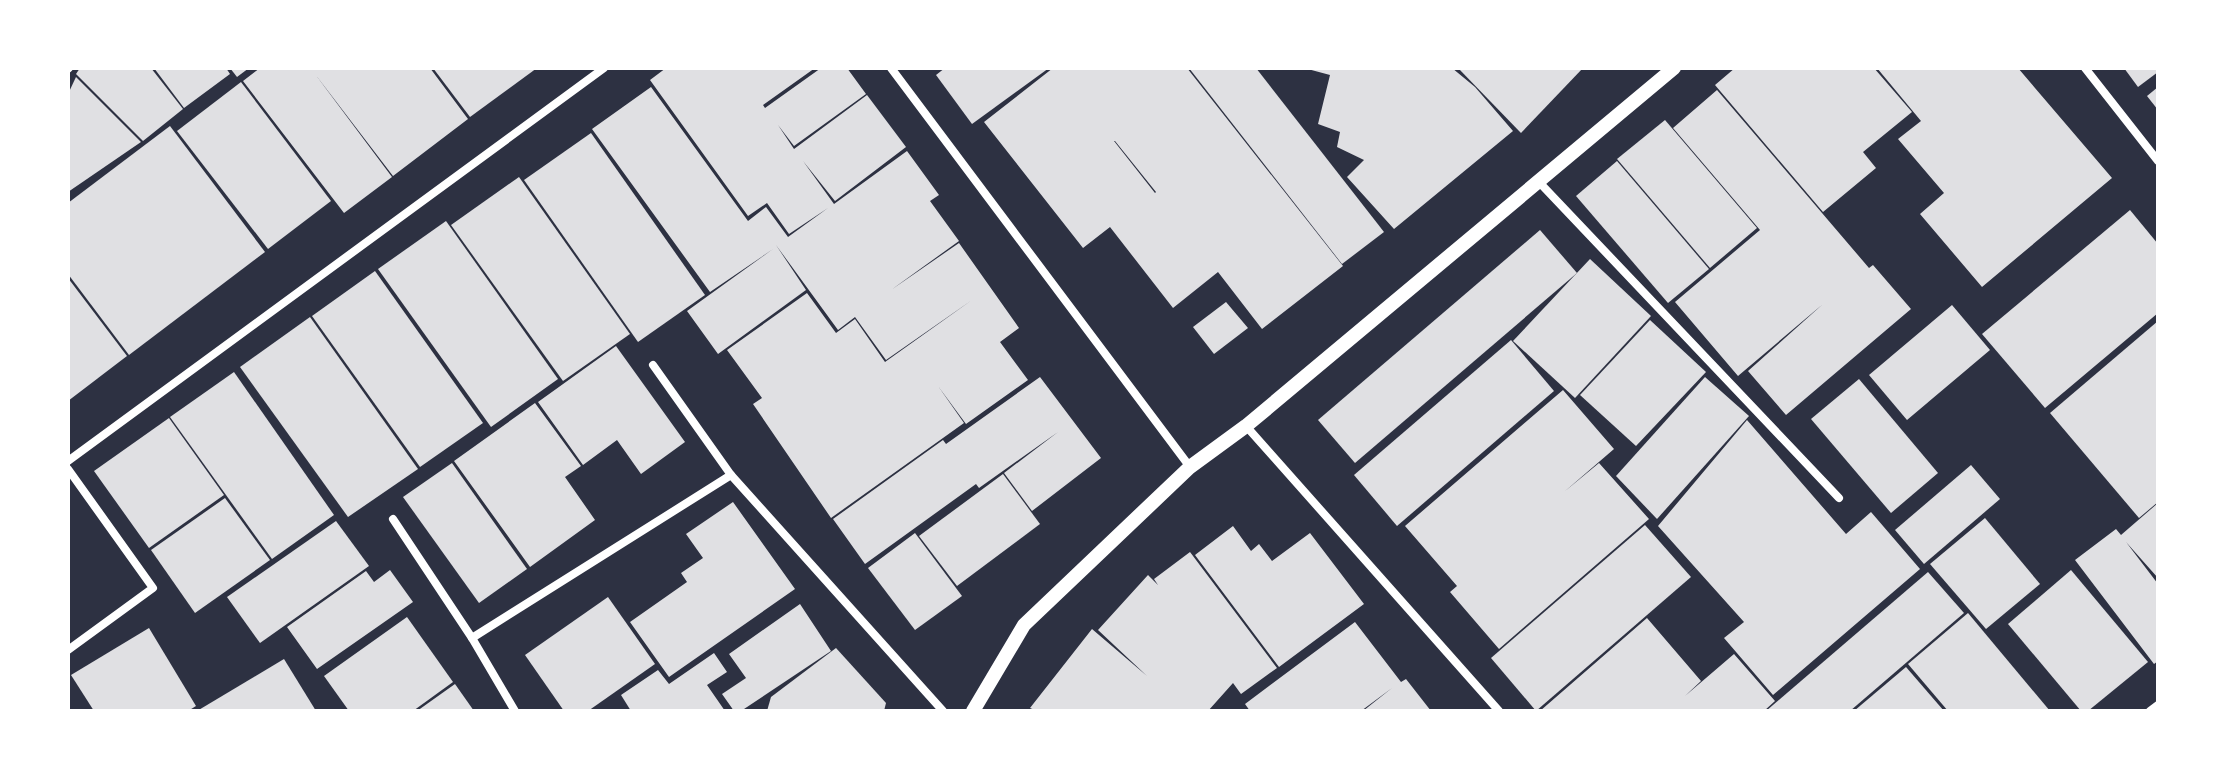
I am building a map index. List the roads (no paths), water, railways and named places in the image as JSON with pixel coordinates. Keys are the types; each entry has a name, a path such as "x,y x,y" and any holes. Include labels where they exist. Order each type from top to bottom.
{"street":[{"path":"68,461 604,68"},
{"path":"891,68 1190,467"},
{"path":"973,711 1024,625 1190,467 1246,426 1674,68"},
{"path":"2085,68 2158,161"},
{"path":"1538,181 1839,498"},
{"path":"653,365 731,475 943,711"},
{"path":"1246,426 1499,711"},
{"path":"68,469 153,588 68,650"},
{"path":"472,638 731,475"},
{"path":"393,519 472,638 515,711"},
{"path":"2150,711 2158,705"}]}
